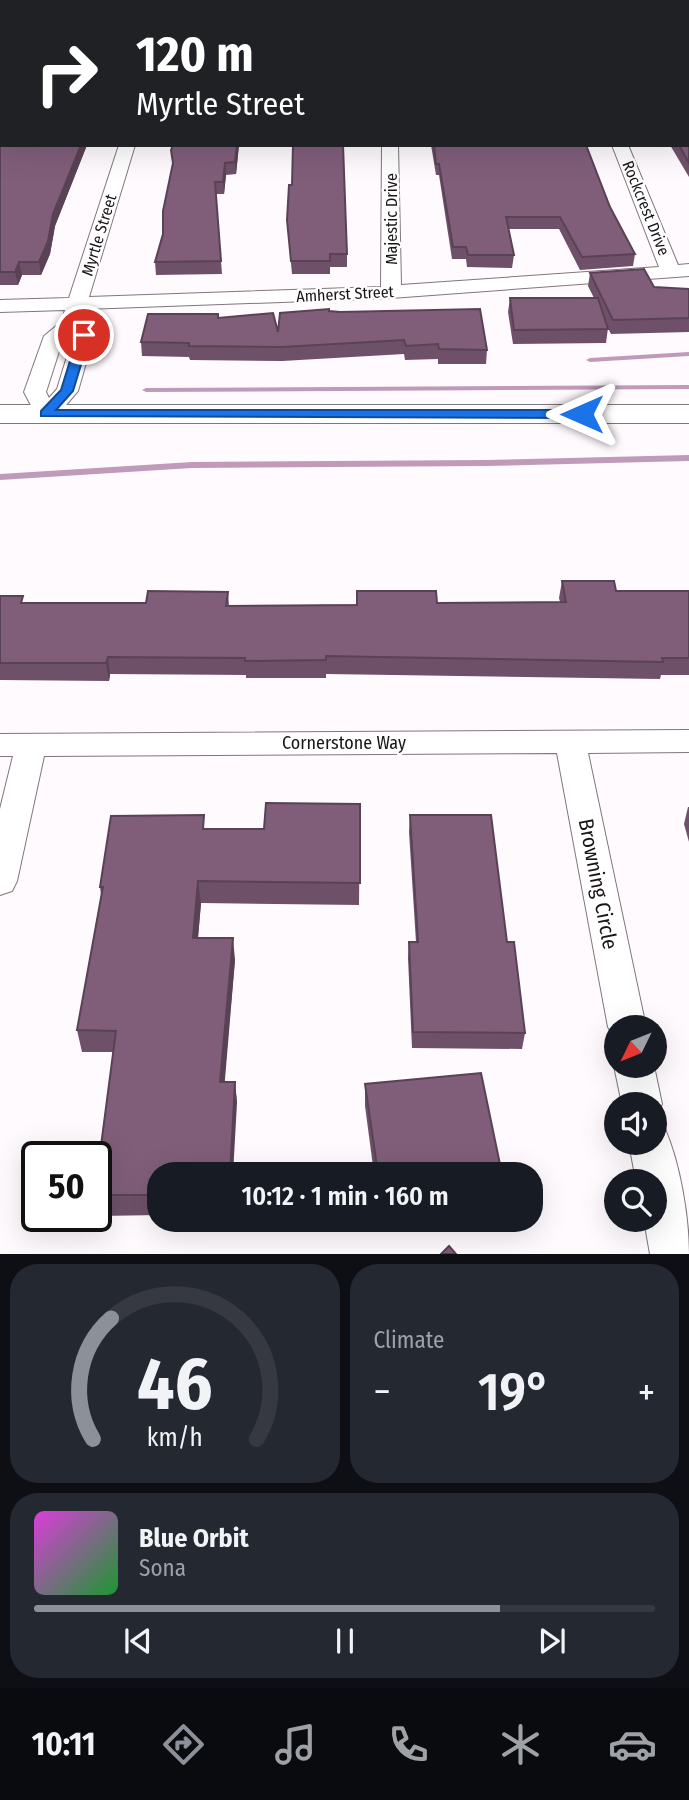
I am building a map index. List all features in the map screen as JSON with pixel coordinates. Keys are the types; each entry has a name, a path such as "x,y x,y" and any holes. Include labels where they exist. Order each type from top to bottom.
{"main road":[{"path":"0,414 689,414"}],"street":[{"name":"Myrtle Street","path":"46,414 35,392 54,336 73,315 126,147"},
{"name":"Majestic Drive","path":"390,147 391,292"},
{"name":"Rockcrest Drive","path":"621,147 680,271"},
{"name":"Amherst Street","path":"0,306 73,315 680,271"},
{"path":"46,414 67,391 84,335 73,315"},
{"name":"Browning Circle","path":"570,741 625,1015"},
{"name":"Cornerstone Way","path":"16,745 689,741"},
{"path":"0,881 16,745"},
{"path":"652,1155 672,1254"}],"building":[{"path":"0,147 80,147 53,214 48,241 39,262 19,262 15,272 0,272"},
{"path":"172,147 237,147 235,162 225,163 223,182 215,182 221,261 155,262 163,234 163,211 173,163"},
{"path":"293,147 343,147 347,254 330,254 330,261 291,261 287,220 289,185 292,185"},
{"path":"434,147 587,147 610,207 635,254 582,257 560,217 506,217 514,255 468,255 466,247 453,247 439,164 436,164"},
{"path":"680,147 689,147 689,163"},
{"path":"644,269 654,287 689,289 689,318 613,320 590,273"},
{"path":"510,298 598,298 608,329 514,330"},
{"path":"329,309 340,312 480,309 487,350 439,349 438,344 406,346 404,340 282,347 189,346 189,343 141,342 148,314 218,314 218,318 273,313 278,332 280,313"},
{"path":"562,581 614,581 616,591 689,591 689,658 662,658 663,662 326,656 326,660 245,661 245,658 108,657 106,663 0,663 0,596 23,596 21,603 146,603 148,591 228,592 226,606 357,605 357,591 436,591 437,603 566,602"},
{"path":"266,803 360,804 360,883 198,881 193,938 233,938 220,1082 235,1082 231,1162 147,1162 147,1195 112,1195 112,1141 102,1141 116,1031 77,1030 103,887 100,887 111,816 204,815 203,829 264,829"},
{"path":"410,815 491,815 507,942 514,942 525,1033 413,1032 409,942 418,942"},
{"path":"481,1073 500,1162 376,1162 365,1084"},
{"path":"449,1246 456,1254 441,1254"}],"waterway":[{"path":"590,360 689,354"},
{"path":"146,390 689,387"},
{"path":"0,477 192,465 486,463 689,458"}],"route":[{"path":"84,335 67,391 46,414 582,414"}]}
